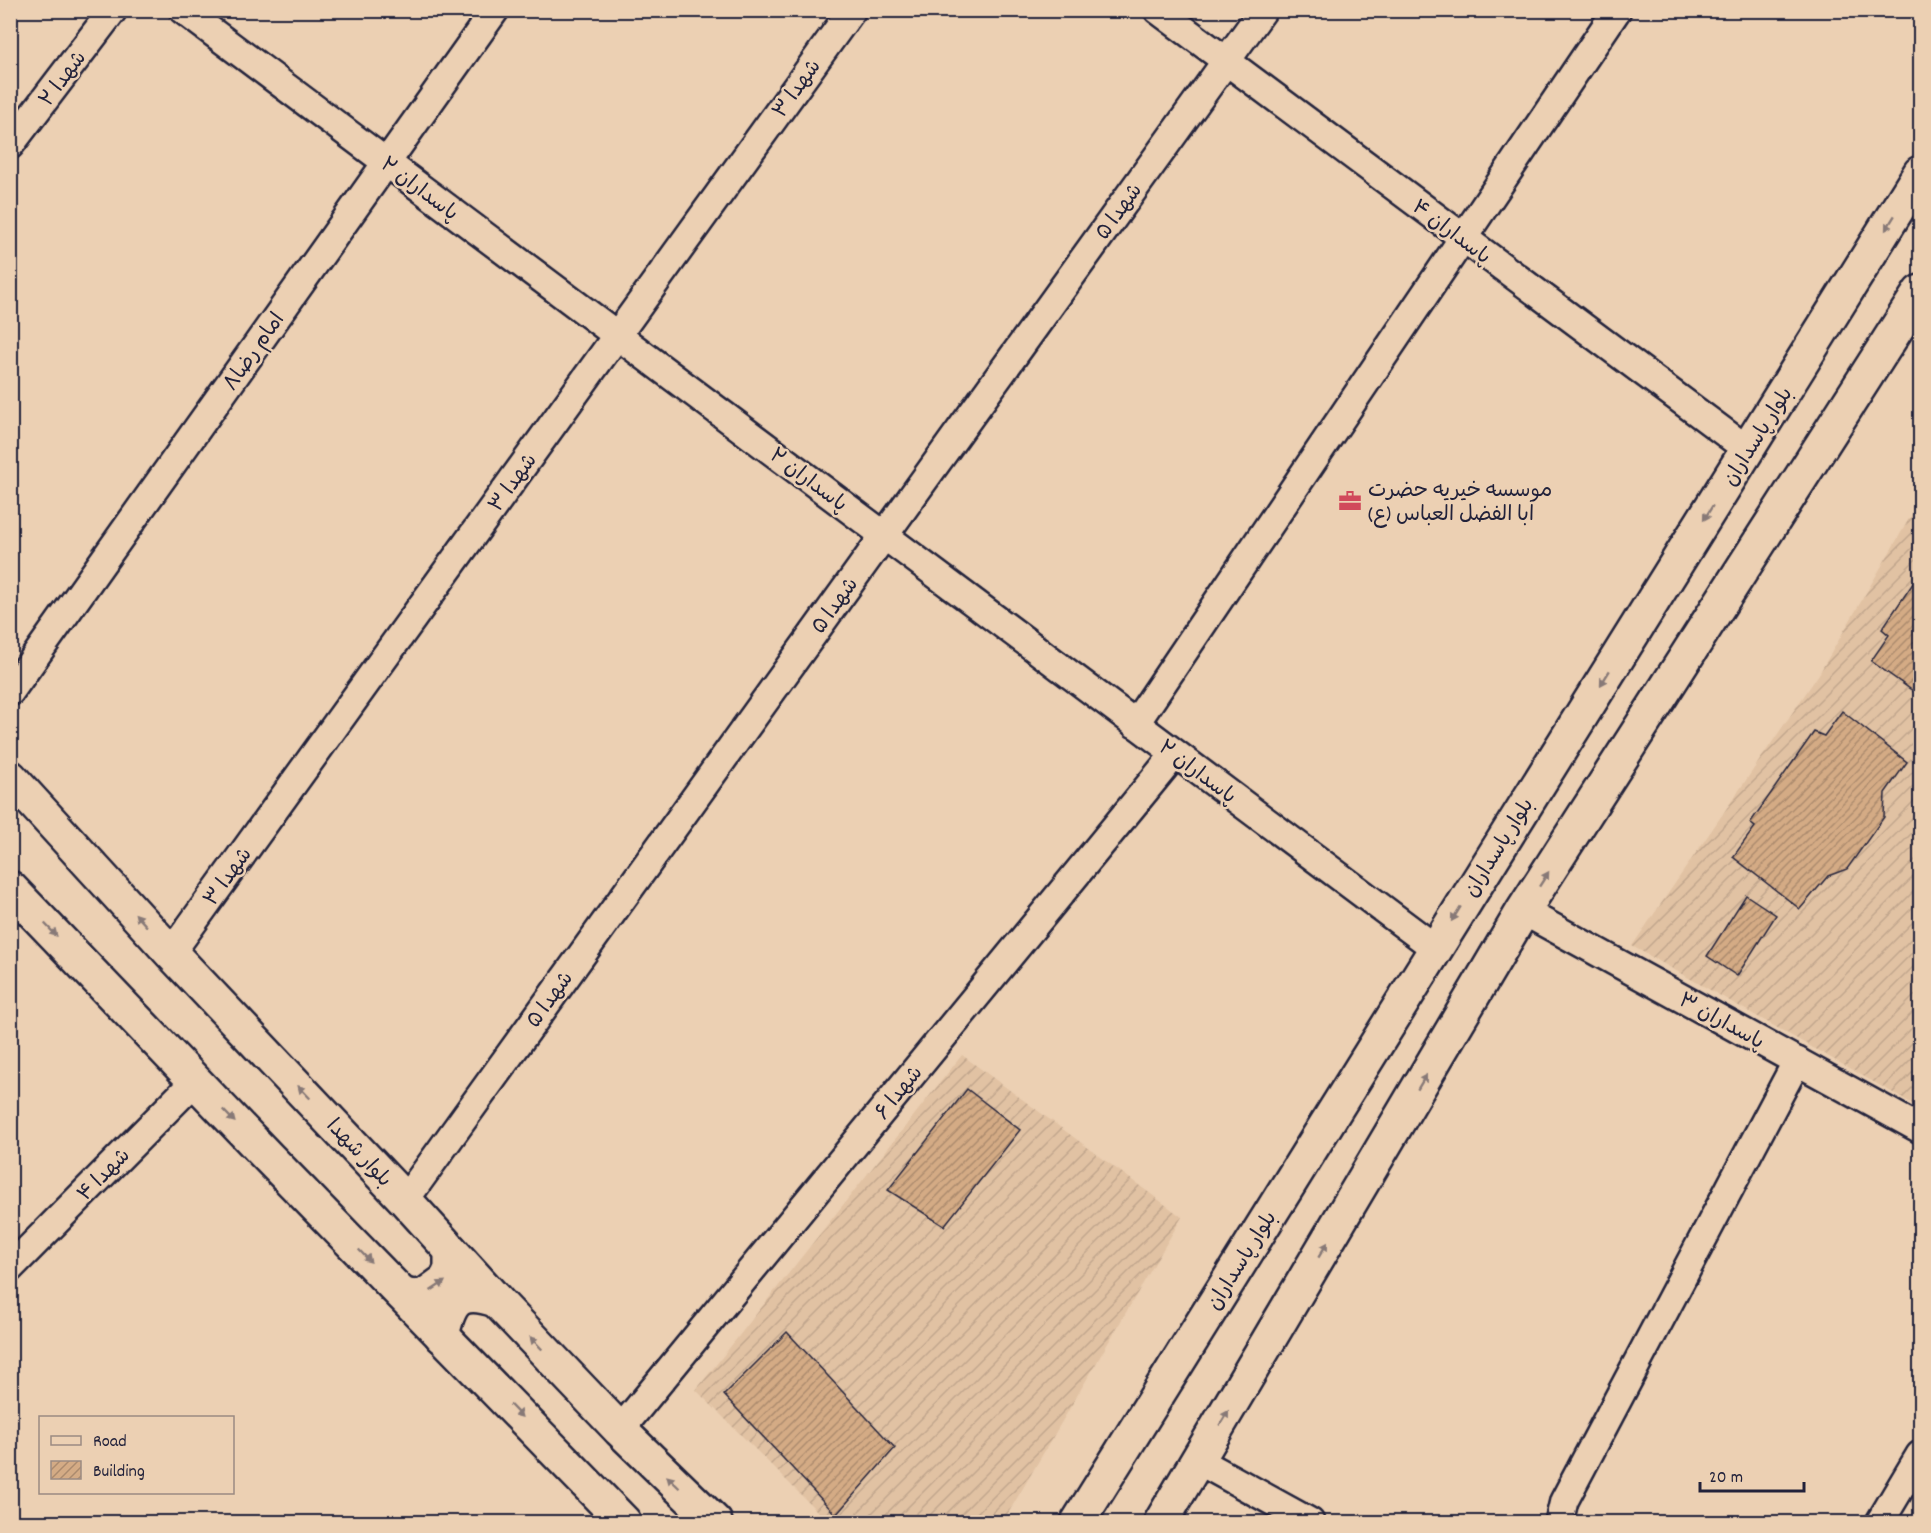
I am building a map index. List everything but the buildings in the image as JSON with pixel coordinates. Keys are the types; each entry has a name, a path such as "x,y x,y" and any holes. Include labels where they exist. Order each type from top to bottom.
{"main road":[{"name":"بلوار پاسداران","path":"1078,1522 1920,173"},
{"path":"1161,1522 1523,911 1920,292"},
{"name":"بلوار شهدا","path":"10,777 171,953 405,1200 496,1300 621,1430 715,1522"},
{"path":"10,888 624,1522"},
{"path":"402,1294 412,1297 424,1296 446,1280 451,1269 451,1251"},
{"path":"442,1336 447,1316 460,1299 466,1295 478,1295 496,1300"}],"street":[{"name":"شهدا ۲","path":"10,145 113,10"},
{"name":"پاسداران ۲","path":"183,10 1435,948"},
{"name":"امام رضا۸","path":"10,692 495,10"},
{"name":"شهدا ۳","path":"171,953 852,10"},
{"name":"پاسداران ۴","path":"1158,10 1748,450"},
{"name":"شهدا ۵","path":"405,1200 1263,10"},
{"path":"1135,724 1617,10"},
{"name":"شهدا ۶","path":"621,1430 1175,754"},
{"name":"پاسداران ۳","path":"1523,911 1920,1129"},
{"path":"1559,1522 1564,1501 1797,1061"},
{"name":"شهدا ۴","path":"10,1268 195,1081"},
{"path":"1880,1522 1920,1455"},
{"path":"1199,1461 1310,1522"}],"shaded area":[{"path":"1920,500 1920,1108 1632,946 1819,674"},
{"path":"962,1055 1182,1217 1003,1522 828,1522 696,1390"}],"place":[{"name":"موسسه خیریه حضرت ابا الفضل العباس (ع)","path":"1350,501"}]}
